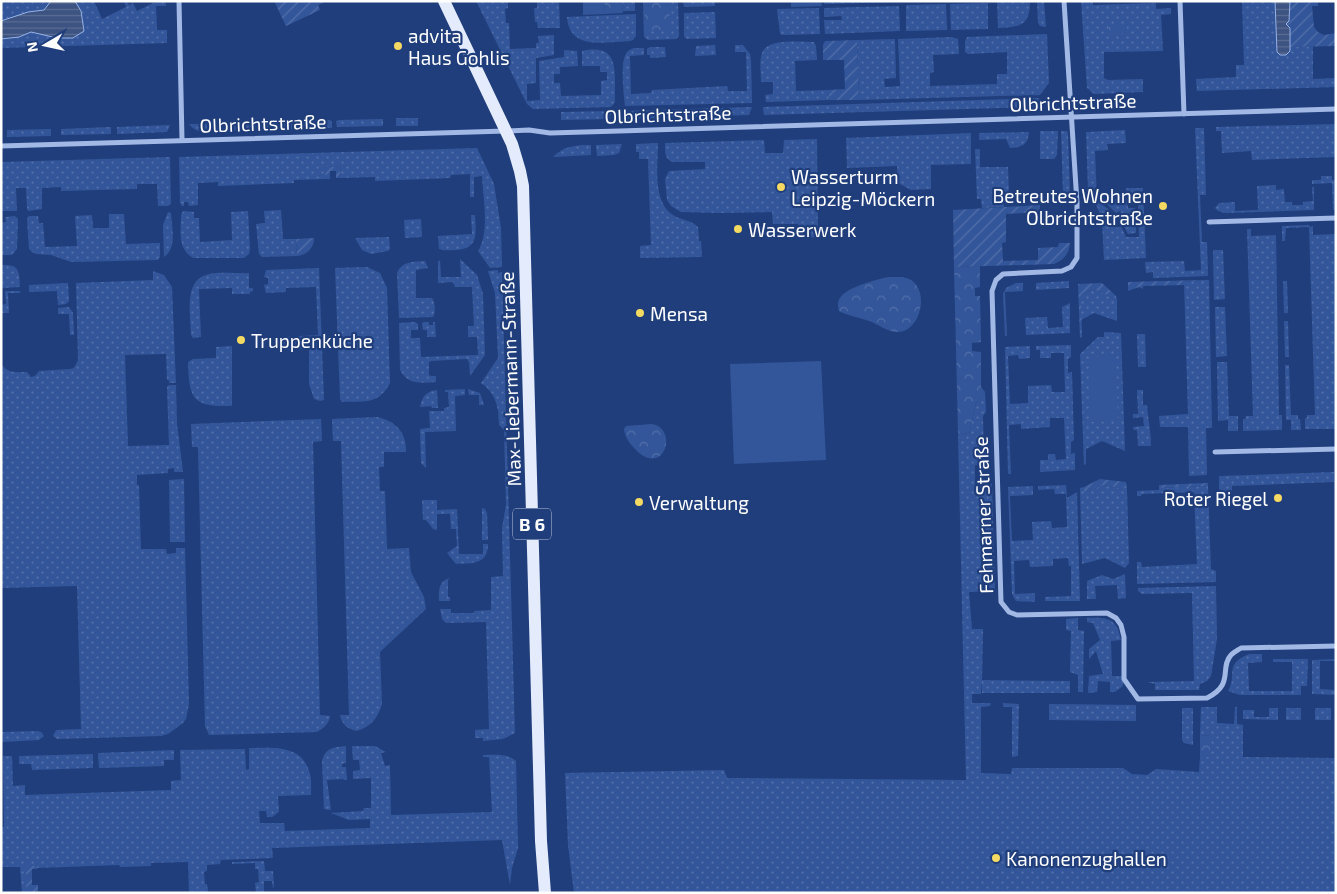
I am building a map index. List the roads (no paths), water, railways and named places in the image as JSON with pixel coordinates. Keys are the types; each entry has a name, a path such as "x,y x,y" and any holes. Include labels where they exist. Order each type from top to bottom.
{"main road":[{"name":"Max-Liebermann-Straße","path":"444,1 512,144 523,186 541,841 545,893"}],"street":[{"path":"179,1 182,140"},
{"path":"1064,1 1071,117"},
{"path":"1180,1 1184,114"},
{"name":"Olbrichtstraße","path":"1,146 529,130 550,133 1336,110"},
{"name":"Fehmarner Straße","path":"1071,117 1077,203 1078,248 1076,261 1071,267 1062,271 1003,274 996,280 992,291 1001,602 1009,612 1017,615 1107,613 1116,618 1121,625 1124,637 1124,679 1138,699 1207,698 1215,694 1226,678 1226,670 1231,655 1241,648 1336,646"},
{"path":"1209,222 1336,218"},
{"path":"1215,452 1336,449"}],"place":[{"name":"advita Haus Gohlis","path":"398,46"},
{"name":"Wasserturm Leipzig-Möckern","path":"781,187"},
{"name":"Betreutes Wohnen Olbrichtstraße","path":"1163,206"},
{"name":"Wasserwerk","path":"738,229"},
{"name":"Mensa","path":"640,313"},
{"name":"Truppenküche","path":"241,340"},
{"name":"Roter Riegel","path":"1278,498"},
{"name":"Verwaltung","path":"639,502"},
{"name":"Kanonenzughallen","path":"996,858"}]}
